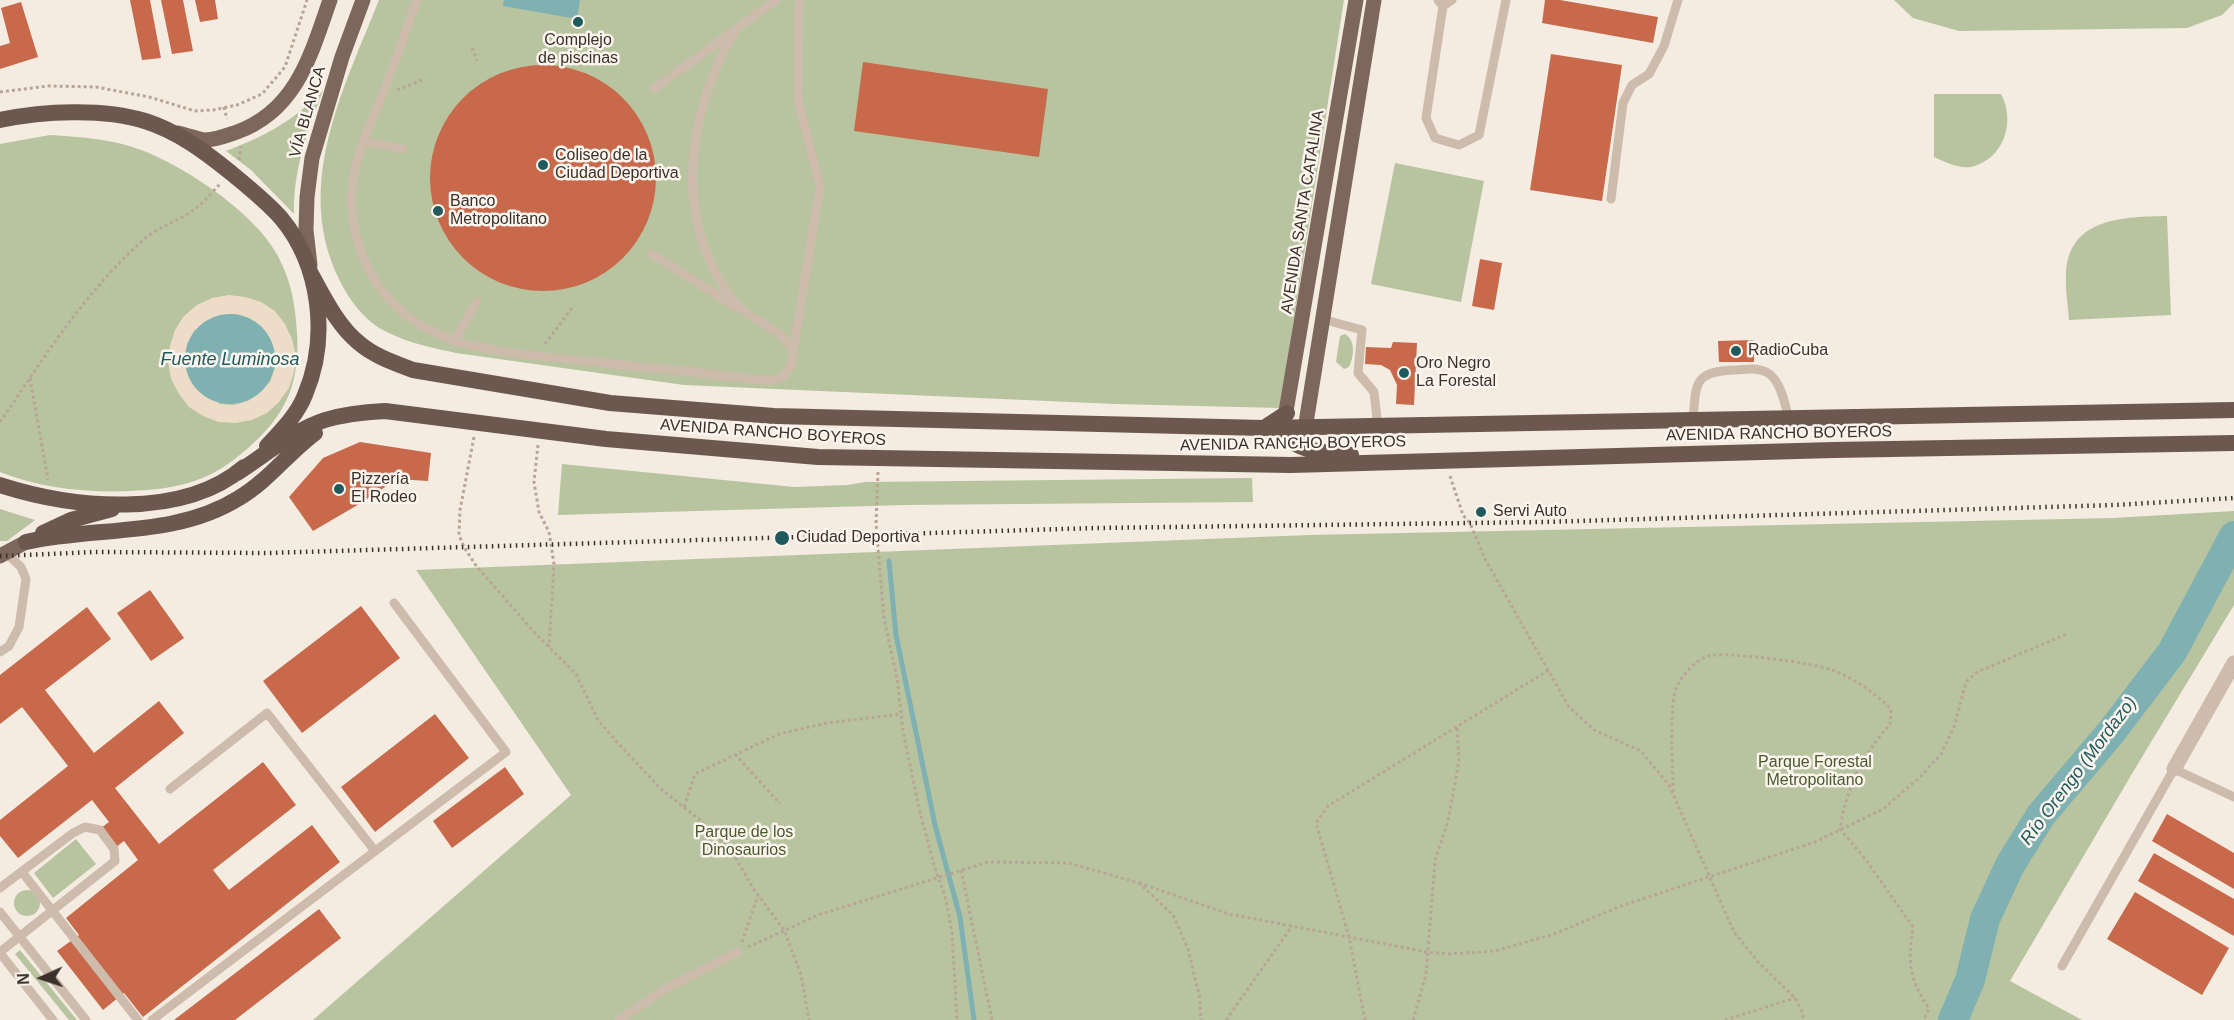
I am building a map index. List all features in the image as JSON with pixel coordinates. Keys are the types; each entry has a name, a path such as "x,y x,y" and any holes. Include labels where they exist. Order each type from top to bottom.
{"highway":[{"path":"0,120 48,114 98,114 142,121 172,132 207,154 268,204 282,219 296,240 311,274 319,327 318,349 305,396 293,417 237,473"},
{"name":"AVENIDA RANCHO BOYEROS","path":"311,274 337,318 359,343 382,357 413,370 610,403 774,417 1263,428 1285,421 1305,429 2234,410"},
{"name":"AVENIDA RANCHO BOYEROS","path":"356,413 385,411 606,440 772,454 1227,464 1291,465 2234,443"},
{"path":"26,542 71,520 137,504 182,498 215,486 304,430 324,421 356,413"},
{"path":"26,542 51,537 172,524 204,516 239,498 262,482 321,428 334,420 356,413"},
{"path":"1285,421 1286,435 1297,445 1313,451 1350,455 1378,462"},
{"path":"1227,464 1278,459 1297,445 1305,429"},
{"path":"0,485 51,497 89,502 137,504"}],"main road":[{"name":"VÍA BLANCA","path":"172,132 205,140 232,134 267,116 279,107 299,79 310,58 330,0"},
{"name":"VÍA BLANCA","path":"311,274 306,230 307,196 312,158 342,57 363,0"},
{"name":"AVENIDA SANTA CATALINA","path":"1285,421 1356,0"},
{"path":"1305,429 1374,0"},
{"path":"3,554 26,542"}],"street":[{"path":"2174,769 2234,663"}],"lane":[{"path":"417,0 382,97 363,141 355,167 352,208 355,230 368,267 378,286 395,306 412,321 454,342 622,366 771,380 783,377 791,366 820,187 798,100 799,0"},
{"path":"654,89 776,0"},
{"path":"1452,0 1440,3 1426,118 1435,138 1459,146 1479,135 1506,0"},
{"path":"1611,199 1623,103 1632,85 1648,74 1664,46 1678,0"},
{"path":"735,31 712,76 697,125 692,179 697,223 709,259 720,281 738,305 782,336 793,351"},
{"path":"363,141 403,149"},
{"path":"652,254 772,329"},
{"path":"454,342 477,301"},
{"path":"1322,319 1362,330 1358,373 1374,392 1378,428"},
{"path":"1693,421 1695,395 1698,382 1703,376 1718,370 1753,369 1768,373 1778,385 1789,419"},
{"path":"0,652 9,646 20,627 26,579 21,567 3,554"},
{"path":"152,1020 506,752 394,603"},
{"path":"170,789 267,713 375,851"},
{"path":"2062,966 2174,769 2234,797"},
{"path":"0,888 73,833 85,827 100,830 114,849 115,861 0,953 53,1020"},
{"path":"22,872 138,1020"},
{"path":"0,912 86,1020"},
{"path":"619,1020 667,988 737,952"}],"path":[{"path":"0,92 48,86 96,87 148,97 195,111 237,105 262,94 285,67 307,0"},
{"path":"472,48 477,61"},
{"path":"382,97 422,80"},
{"path":"0,422 85,301 143,240 200,205 241,158 241,146 232,134 224,107"},
{"path":"536,355 572,309"},
{"path":"30,378 51,497"},
{"path":"477,423 460,510 459,535 477,567 576,674 598,720 660,788 711,829 733,854 758,895 784,930 801,975 809,1020"},
{"path":"539,431 534,482 539,512 549,532 554,564 549,647"},
{"path":"878,458 876,524 883,608 919,808 946,900 952,933 957,1020"},
{"path":"1444,460 1463,515 1470,523 1485,559 1569,707 1594,730 1641,751 1669,785 1712,877 1734,932 1759,963 1795,998 1803,1013 1803,1020"},
{"path":"737,952 818,915 988,862 1070,863 1139,883 1230,914 1427,952 1447,954 1495,951 1554,934 1621,906 1815,842 1883,809 1920,777 1941,754 1954,727 1966,682 1977,672 2067,634"},
{"path":"1672,792 1672,703 1677,685 1692,666 1708,656 1750,657 1834,670 1878,697 1891,709 1890,725 1875,741 1856,773 1843,808 1840,829 1866,860 1913,927 1909,966 1920,996 1929,1008 1924,1020"},
{"path":"1365,1020 1349,937 1317,823 1328,806 1549,670"},
{"path":"684,807 695,774 779,735 827,723 901,714"},
{"path":"1413,1020 1426,975 1435,861 1448,821 1459,761 1457,727"},
{"path":"735,754 780,804"},
{"path":"961,870 992,1020"},
{"path":"1139,883 1173,915 1188,949 1200,999 1201,1020"},
{"path":"737,952 758,895"},
{"path":"1226,1020 1292,926"},
{"path":"1725,1020 1795,998"}],"green space":[{"path":"379,0 1344,0 1280,408 1116,404 684,385 456,353 395,336 379,328 365,316 343,287 326,244 321,208 322,173 329,137 339,102"},
{"path":"1894,0 2234,0 2234,3 2222,15 2187,28 1959,31 1913,18"},
{"path":"323,90 299,166 294,214 251,170 226,151 278,127"},
{"path":"1934,94 2001,94 2007,116 2007,127 1999,148 1992,156 1971,167 1952,165 1934,157"},
{"path":"50,135 109,141 144,151 176,166 209,187 254,224 272,246 283,266 293,298 297,341 297,359 290,392 274,421 262,435 223,467 210,474 172,487 114,491 47,486 0,472 0,144"},
{"path":"1395,163 1484,181 1461,302 1371,284"},
{"path":"2167,216 2171,315 2069,320 2066,273 2069,255 2077,241 2088,231 2102,224 2134,217"},
{"path":"1345,334 1351,340 1353,349 1349,367 1344,369 1336,362 1340,336"},
{"path":"562,464 794,487 865,482 1252,478 1253,502 904,505 558,515"},
{"path":"0,509 35,520 7,541 0,541"},
{"name":"Parque Forestal Metropolitano","path":"2234,511 2234,605 2010,981 2082,1020 313,1020 571,795 416,570 1309,535 2113,518"},
{"path":"76,839 96,864 53,898 34,873"},
{"path":"27,890 36,894 40,903 36,912 27,916 18,912 14,903 18,894"},
{"path":"20,950 77,1020 69,1020 15,954"}],"shaded area":[{"path":"229,295 261,302 275,311 285,324 292,339 296,356 289,388 267,413 252,420 235,423 219,422 203,416 189,407 171,379 168,362 175,330 184,316 197,305 212,298","holes":["235,314 249,318 262,327 275,353 275,368 270,382 248,401 234,405 219,404 187,344 194,331 206,321"]}],"water":[{"path":"504,0 580,0 577,19 503,6"},
{"name":"Fuente Luminosa","path":"230,314 247,317 262,327 272,342 275,359 272,376 262,391 247,401 230,404 213,401 198,391 188,376 185,359 188,342 198,327 213,317"}],"building":[{"path":"130,0 150,0 161,58 142,60"},
{"path":"161,0 183,0 193,51 172,54"},
{"path":"195,0 215,0 218,19 200,22"},
{"path":"1545,0 1560,0 1658,17 1653,43 1542,23"},
{"path":"21,2 38,57 0,69 0,46 10,43 1,8"},
{"path":"1551,54 1622,65 1602,201 1530,190"},
{"path":"863,62 1048,89 1039,157 854,131"},
{"name":"Coliseo de la Ciudad Deportiva","path":"543,65 565,67 586,74 606,84 623,98 637,115 647,135 654,156 656,178 654,200 647,221 637,241 623,258 606,272 586,282 565,289 543,291 521,289 500,282 480,272 463,258 449,241 439,221 432,200 430,178 432,156 439,135 449,115 463,98 480,84 500,74 521,67"},
{"path":"1480,259 1502,263 1494,310 1472,306"},
{"name":"RadioCuba","path":"1754,340 1754,362 1719,362 1718,341"},
{"name":"Oro Negro La Forestal","path":"1393,342 1417,343 1414,405 1396,404 1397,385 1390,370 1381,365 1365,364 1366,347 1391,348"},
{"name":"Pizzería El Rodeo","path":"360,442 431,453 428,481 397,479 313,531 289,497 323,458"},
{"path":"150,590 184,638 151,661 117,613"},
{"path":"361,606 400,658 302,733 263,681"},
{"path":"87,607 111,639 45,690 94,753 159,701 184,733 115,788 159,844 263,762 296,805 213,870 229,890 312,825 340,862 143,1017 124,993 103,1010 57,951 79,935 66,918 138,860 124,841 112,850 97,831 109,822 92,800 18,858 0,836 0,820 68,766 22,707 0,724 0,675"},
{"path":"435,714 469,758 375,832 341,787"},
{"path":"505,767 524,794 452,848 433,821"},
{"path":"2167,814 2234,853 2234,889 2152,841"},
{"path":"2154,853 2234,899 2234,936 2138,881"},
{"path":"2135,892 2229,948 2202,995 2107,939"},
{"path":"319,909 341,938 235,1020 174,1020"}],"waterway":[{"name":"Río Orengo (Mordazo)","path":"1953,1020 1970,980 1985,919 2010,865 2041,815 2112,731 2172,652 2234,536"},
{"path":"889,561 896,635 935,825 960,917 974,1020"}],"railway":[{"path":"0,556 94,552 268,553 1096,528 1544,522 2115,505 2234,498"}],"place":[{"name":"Complejo de piscinas","path":"578,22"},
{"name":"Coliseo de la Ciudad Deportiva","path":"543,165"},
{"name":"Banco Metropolitano","path":"438,211"},
{"name":"RadioCuba","path":"1736,351"},
{"name":"Oro Negro La Forestal","path":"1404,373"},
{"name":"Pizzería El Rodeo","path":"339,489"},
{"name":"Servi Auto","path":"1481,512"},
{"name":"Ciudad Deportiva","path":"782,538"}],"park label":[{"name":"Parque de los Dinosaurios","path":"744,842"}]}
